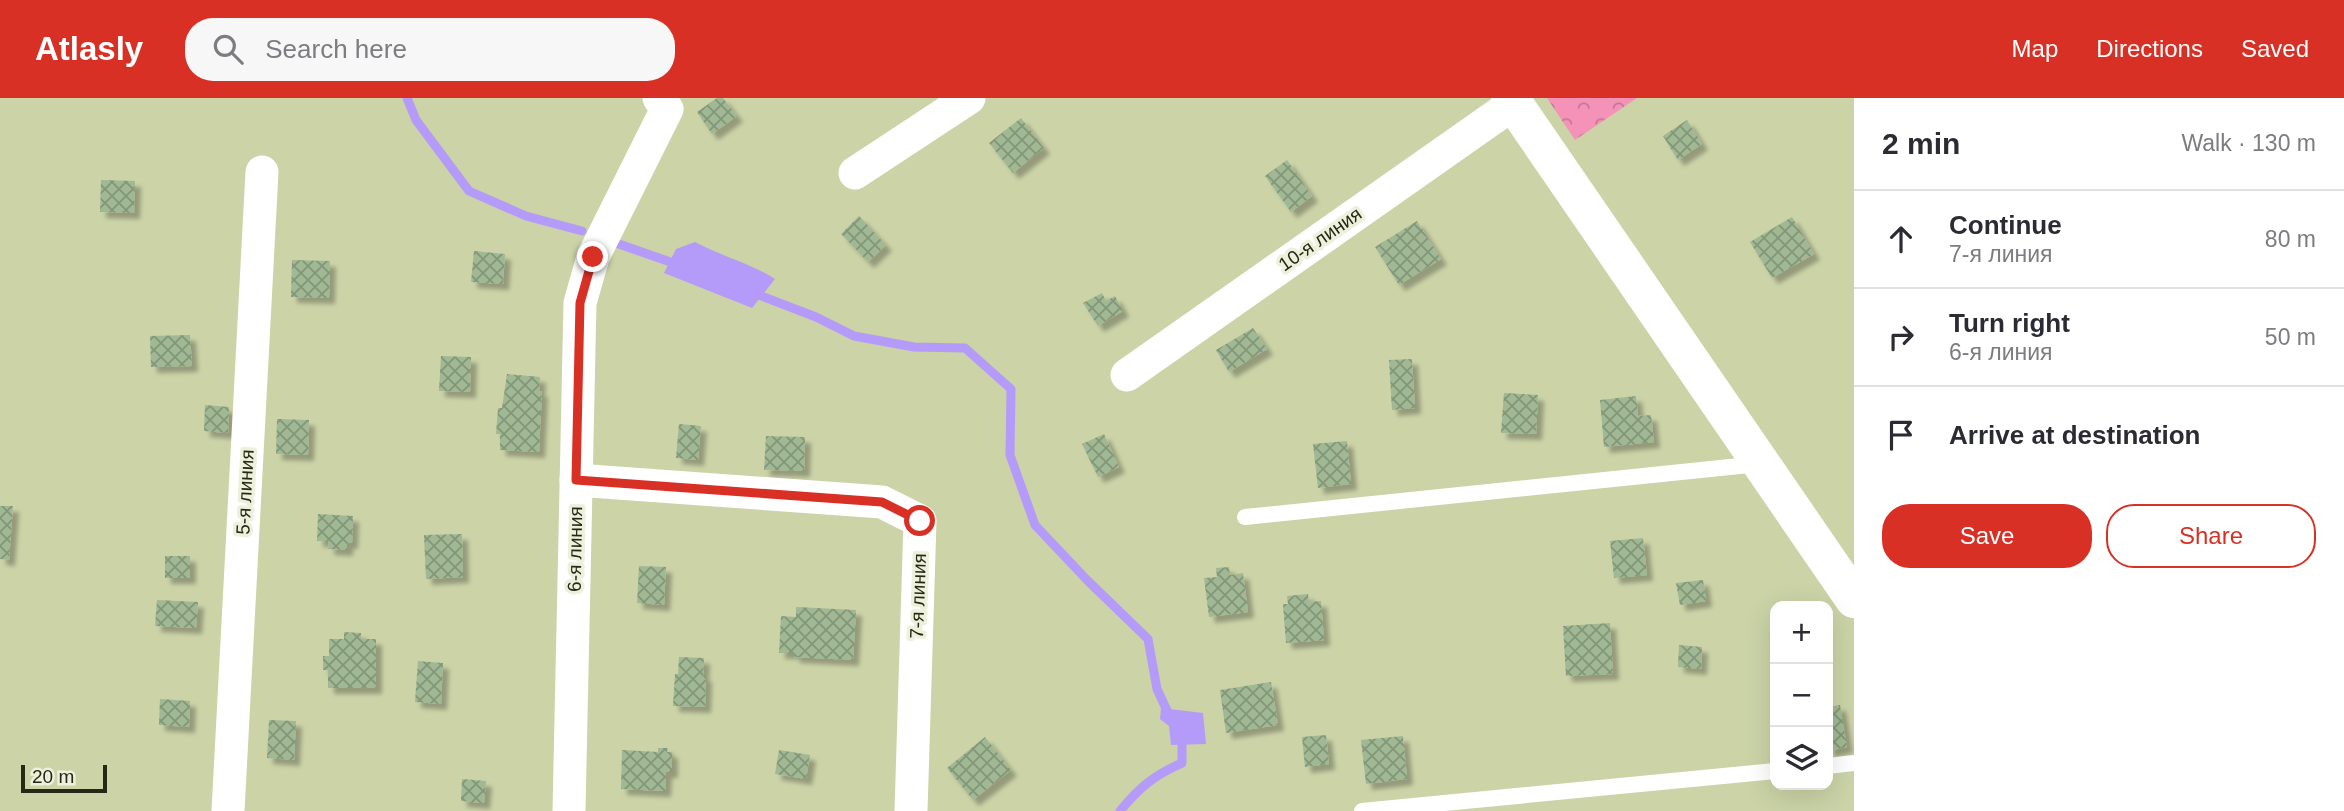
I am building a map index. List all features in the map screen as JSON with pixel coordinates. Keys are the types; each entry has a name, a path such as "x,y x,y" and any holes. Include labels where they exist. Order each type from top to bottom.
{"street":[{"name":"6-я линия","path":"569,811 580,303 593,257 667,109 659,98"},
{"path":"855,173 969,98"},
{"path":"1512,101 1854,599"},
{"name":"10-я линия","path":"1127,375 1512,101"},
{"name":"5-я линия","path":"229,811 262,172"},
{"name":"7-я линия","path":"576,480 882,502 920,521 911,811"}],"lane":[{"path":"1245,516 1762,464"},
{"path":"1833,765 1854,763"},
{"path":"1362,811 1770,771"}],"green space":[{"path":"1547,98 1637,98 1575,140"}],"shaded area":[{"path":"695,242 775,279 752,308 664,273 676,249"},
{"path":"1161,708 1203,713 1206,744 1171,745 1169,726 1160,719"}],"building":[{"path":"717,98 723,98 737,116 712,134 697,112"},
{"path":"1021,118 1044,148 1013,173 989,143"},
{"path":"1687,120 1702,144 1678,160 1663,136"},
{"path":"1287,160 1312,196 1291,212 1265,176"},
{"path":"101,180 135,181 134,213 100,212"},
{"path":"859,216 886,245 868,262 841,234"},
{"path":"1792,217 1814,254 1772,278 1750,242"},
{"path":"1417,221 1441,259 1399,285 1375,247"},
{"path":"474,251 505,254 503,284 471,282"},
{"path":"292,260 330,261 329,298 291,297"},
{"path":"1102,293 1106,301 1115,296 1123,311 1098,326 1083,303"},
{"path":"1253,328 1267,349 1229,372 1216,350"},
{"path":"190,335 192,366 151,367 150,336"},
{"path":"441,356 471,357 470,392 439,391"},
{"path":"1412,359 1415,408 1392,410 1389,360"},
{"path":"507,374 540,377 539,391 542,391 539,452 500,450 500,434 496,434 498,408 502,408"},
{"path":"1504,393 1538,395 1536,434 1501,433"},
{"path":"1636,396 1638,416 1651,415 1654,442 1604,447 1600,400"},
{"path":"205,405 229,407 228,433 204,431"},
{"path":"277,419 309,420 308,455 276,454"},
{"path":"679,424 701,426 698,460 676,458"},
{"path":"1104,434 1119,467 1098,477 1082,444"},
{"path":"766,436 805,437 804,471 764,470"},
{"path":"1347,441 1351,484 1318,488 1313,444"},
{"path":"0,506 13,506 9,560 0,559"},
{"path":"318,514 353,516 352,543 347,543 347,550 328,549 329,541 317,541"},
{"path":"462,534 463,577 426,579 424,535"},
{"path":"1643,538 1647,575 1614,578 1610,541"},
{"path":"165,556 190,556 190,578 165,578"},
{"path":"639,566 666,567 664,605 637,603"},
{"path":"1229,567 1230,575 1243,573 1248,612 1209,617 1204,578 1217,577 1216,568"},
{"path":"1703,580 1706,601 1680,605 1676,583"},
{"path":"1308,594 1309,602 1321,601 1324,640 1286,643 1283,604 1288,604 1287,596"},
{"path":"157,600 198,602 196,628 155,626"},
{"path":"796,607 856,610 853,660 794,657 794,653 779,653 781,616 796,617"},
{"path":"1610,623 1613,674 1566,676 1563,626"},
{"path":"344,632 361,633 361,639 376,639 376,688 328,688 328,670 323,670 323,656 329,656 329,639 344,639"},
{"path":"1679,645 1702,647 1701,669 1678,667"},
{"path":"679,657 704,658 705,707 673,706"},
{"path":"418,661 443,663 441,704 415,702"},
{"path":"1271,682 1278,725 1226,733 1220,690"},
{"path":"160,699 190,701 189,727 159,725"},
{"path":"1840,705 1847,747 1833,750 1833,727 1833,706"},
{"path":"269,720 296,721 294,760 267,758"},
{"path":"1326,735 1329,764 1305,767 1302,737"},
{"path":"1403,736 1407,779 1366,784 1361,740"},
{"path":"985,737 1011,770 973,800 947,768"},
{"path":"658,748 668,748 667,752 672,752 672,772 666,772 665,791 621,789 622,750 658,752"},
{"path":"779,750 810,755 806,779 775,774"},
{"path":"462,779 486,781 484,803 461,801"}],"waterway":[{"path":"407,98 416,120 469,191 526,216 582,231"},
{"path":"616,243 679,265"},
{"path":"751,292 816,317 854,336 914,347 965,348 1011,389 1010,455 1035,525 1148,639 1157,689 1170,717"},
{"path":"1120,811 1148,783 1182,763 1182,744 1177,733"}],"route":[{"path":"593,257 580,303 576,480 882,502 920,521"}]}
